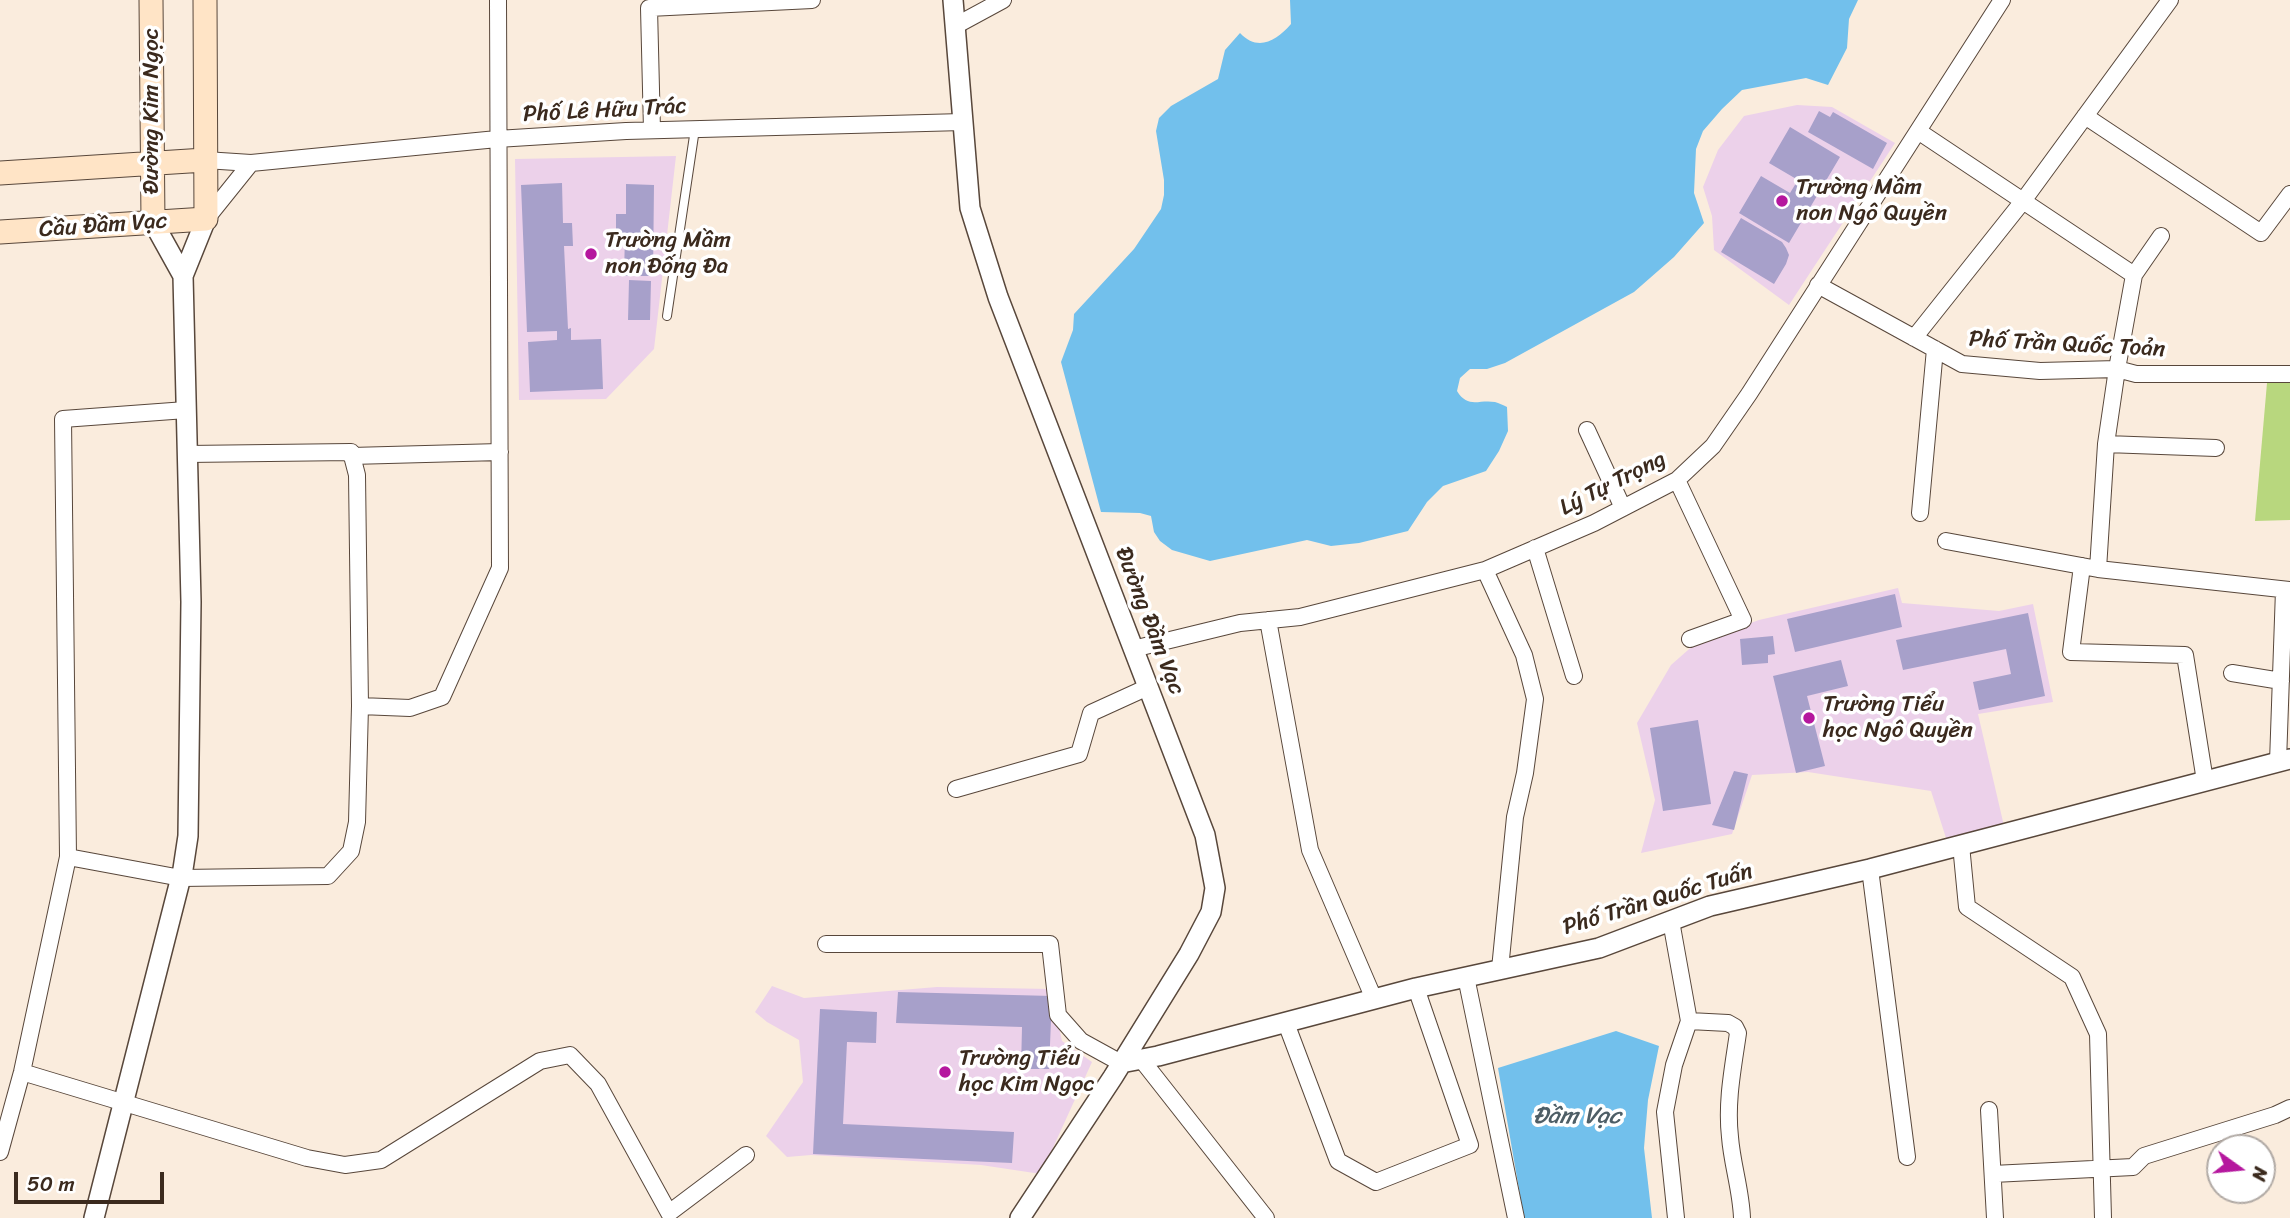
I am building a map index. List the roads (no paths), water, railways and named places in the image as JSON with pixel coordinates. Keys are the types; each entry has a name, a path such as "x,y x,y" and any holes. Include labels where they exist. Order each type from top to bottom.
{"main road":[{"name":"Đường Kim Ngọc","path":"151,0 153,222"},
{"path":"205,0 206,219"},
{"path":"0,173 205,160"},
{"name":"Cầu Đầm Vạc","path":"0,232 206,219"}],"street":[{"path":"360,706 410,708 442,697 500,568 498,0"},
{"path":"652,130 649,8 811,0"},
{"name":"Đường Đầm Vạc","path":"953,0 970,208 994,285 1205,835 1215,888 1211,912 1131,1061 1020,1218"},
{"path":"955,26 1003,0"},
{"name":"Lý Tự Trọng","path":"1133,649 1240,623 1300,617 1485,569 1623,508 1677,480 1713,446 2002,0"},
{"path":"1914,338 2023,201 2170,0"},
{"path":"2085,116 2261,233 2290,194"},
{"name":"Phố Lê Hữu Trác","path":"205,160 251,163 498,139 652,130 963,122"},
{"path":"1918,131 2134,275"},
{"path":"94,1218 181,878 188,836 191,601 183,276 206,219 251,163"},
{"path":"153,222 183,276"},
{"path":"2161,236 2134,275 2117,369 2090,568 2071,652 2185,655 2205,781"},
{"name":"Phố Trần Quốc Toản","path":"1818,285 1962,364 2040,370 2117,369 2136,374 2290,374"},
{"path":"1920,513 1935,349"},
{"path":"0,1152 22,1072 68,856 63,419 186,410"},
{"path":"1587,430 1623,508"},
{"path":"2106,443 2216,448"},
{"path":"68,856 181,878 328,876 351,851 357,822 360,706 357,475 351,452 187,454"},
{"path":"351,456 500,452"},
{"path":"1677,480 1744,620 1690,639"},
{"path":"1946,541 2090,568 2287,590 2281,681 2284,761"},
{"path":"1535,548 1574,676"},
{"path":"1485,569 1524,655 1535,699 1525,773 1515,817 1500,970"},
{"path":"1268,620 1310,850 1374,999"},
{"path":"2232,673 2281,681"},
{"path":"956,789 1079,754 1091,713 1148,687"},
{"name":"Phố Trần Quốc Tuấn","path":"1131,1061 1416,988 1599,948 1710,906 1870,869 2284,761"},
{"path":"1961,845 1967,907 2072,977 2098,1034 2103,1218"},
{"path":"1870,869 1907,1157"},
{"path":"1671,921 1689,1021 1674,1065 1665,1112 1676,1218"},
{"path":"826,944 1051,944 1058,1015 1082,1041 1131,1061 1266,1218"},
{"path":"1466,977 1516,1218"},
{"path":"1286,1023 1338,1161 1376,1182 1470,1145 1416,988"},
{"path":"1689,1021 1728,1023 1735,1027 1738,1033 1728,1097 1730,1138 1741,1197 1742,1218"},
{"path":"22,1072 307,1158 345,1165 381,1160 540,1061 570,1055 598,1084 669,1213 746,1155"},
{"path":"1993,1174 2133,1167 2144,1156 2290,1108"},
{"path":"1989,1110 1995,1218"}],"lane":[{"path":"667,316 695,129"}],"water":[{"path":"1290,0 1858,0 1849,19 1847,48 1828,85 1806,78 1742,90 1703,131 1696,149 1694,193 1704,223 1674,257 1634,292 1505,363 1487,369 1470,369 1460,378 1457,391 1465,400 1495,402 1507,407 1508,431 1486,471 1443,486 1427,502 1408,531 1359,543 1331,546 1307,540 1210,561 1172,550 1160,541 1154,532 1151,516 1140,513 1101,512 1061,362 1073,330 1074,314 1134,249 1161,209 1164,180 1156,131 1159,118 1171,106 1218,79 1225,50 1240,33 1253,42 1260,43 1273,39 1285,30 1291,24"},
{"name":"Đầm Vạc","path":"1616,1031 1659,1046 1648,1100 1644,1148 1652,1218 1524,1218 1498,1068"}],"place":[{"name":"Trường Mầm non Ngô Quyền","path":"1782,201"},
{"name":"Trường Mầm non Đống Đa","path":"591,254"},
{"name":"Trường Tiểu học Ngô Quyền","path":"1809,718"},
{"name":"Trường Tiểu học Kim Ngọc","path":"945,1072"}]}
